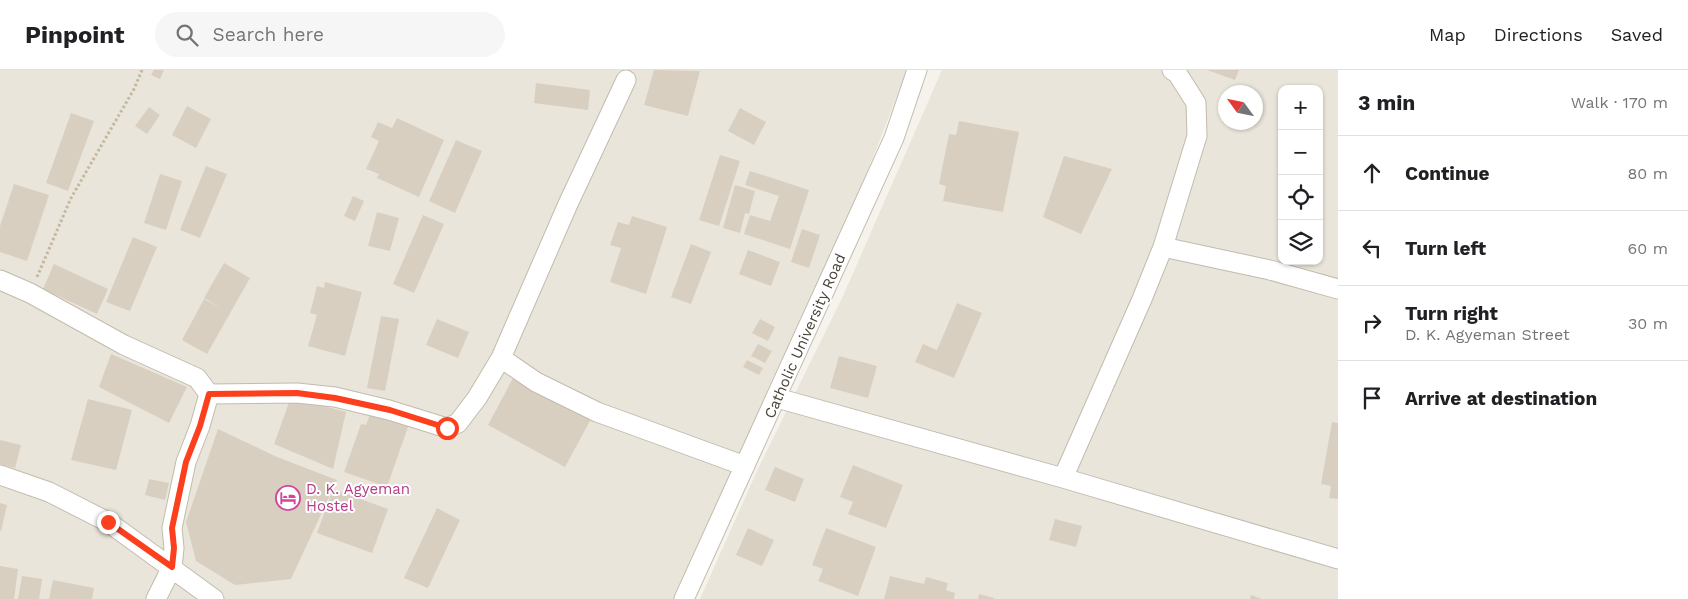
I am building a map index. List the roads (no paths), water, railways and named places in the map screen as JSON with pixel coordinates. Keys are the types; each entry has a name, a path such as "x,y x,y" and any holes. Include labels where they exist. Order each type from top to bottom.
{"street":[{"name":"Catholic University Road","path":"684,599 894,138 917,70"},
{"path":"1063,478 1163,247 1197,136 1196,104 1177,73 1172,70"},
{"path":"209,394 297,393 335,398 390,410 447,428 458,423 473,404 501,358 568,204 626,80"},
{"path":"1163,247 1270,270 1338,290"},
{"path":"0,280 30,293 124,345 197,378 209,394"},
{"path":"501,358 536,382 596,412 746,466"},
{"path":"156,599 172,567 174,548 172,528 186,462 200,426 209,394"},
{"path":"777,398 1063,478 1338,559"},
{"path":"0,475 49,492 108,522 214,599"}],"place":[{"name":"D. K. Agyeman Hostel","path":"288,498"}]}
